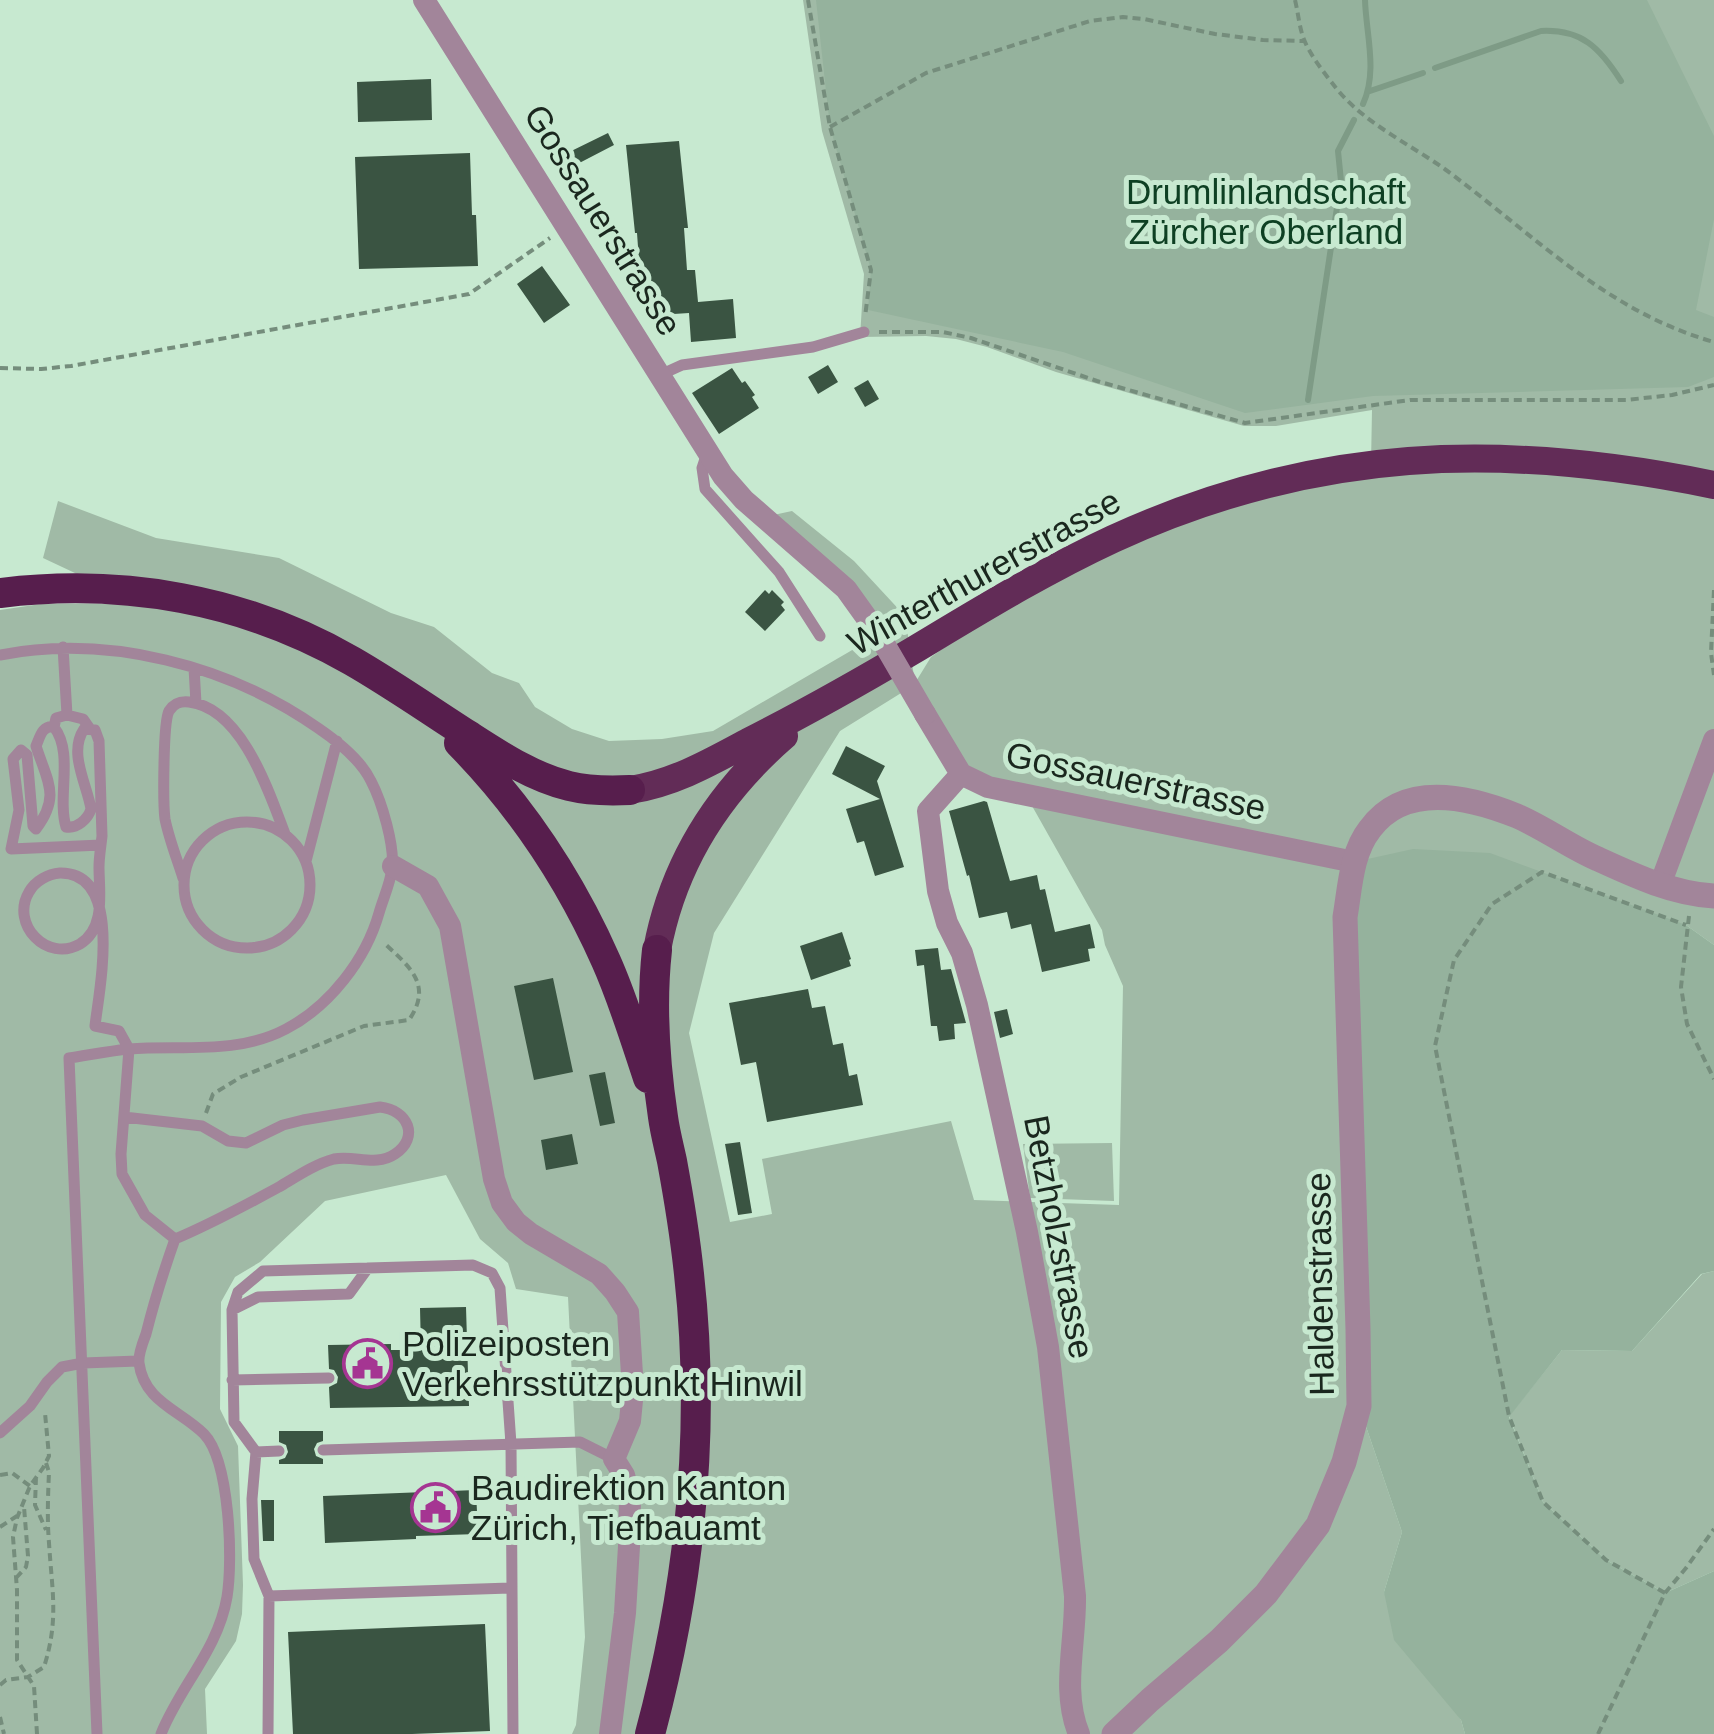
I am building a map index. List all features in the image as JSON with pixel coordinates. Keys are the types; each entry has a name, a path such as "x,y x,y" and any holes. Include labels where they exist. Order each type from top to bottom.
{"highway":[{"name":"Winterthurerstrasse","path":"824,704 1060,565 1161,519 1269,484 1371,464 1495,457 1599,465 1714,485"},
{"path":"0,593 102,588 192,599 248,614 298,634 380,678 537,775 584,789 630,790 665,782 824,704"},
{"path":"380,678 429,716 488,774 534,831 606,961 663,1118"},
{"path":"670,1734 694,1452 694,1351 686,1244 663,1118 655,1011 657,950 675,886 697,838 718,805 760,758 824,704"},
{"path":"650,1734 678,1614"}],"street":[{"name":"Gossauerstrasse","path":"424,0 706,452 744,500 846,589 879,635 962,774 988,788 1027,797 1354,862"},
{"path":"1660,885 1714,740"},
{"name":"Betzholzstrasse","path":"962,774 928,811 934,876 977,1005 1048,1347 1075,1596 1070,1707 1079,1734"},
{"path":"1354,862 1369,830 1394,806 1421,798 1461,798 1518,817 1596,858 1660,885 1704,895"},
{"name":"Haldenstrasse","path":"1114,1734 1266,1594 1318,1525 1344,1462 1358,1406 1345,916 1354,862"},
{"path":"392,866 428,886 450,926 494,1179 502,1202 516,1222 531,1234 599,1274 628,1312 630,1420 614,1459 624,1475 630,1498 630,1546 610,1734"}],"lane":[{"path":"660,376 682,365 813,347 864,332"},
{"path":"706,452 702,468 705,489 779,572 820,636"},
{"path":"0,655 63,647 135,654 194,668 295,712 336,741 370,778 386,818 392,866 374,933 350,972 318,1006 286,1029 242,1044 129,1050 69,1058 98,1734"},
{"path":"63,647 67,716"},
{"path":"194,668 196,703"},
{"path":"184,881 189,859 202,840 220,827 254,822 275,828 297,846 306,861 311,889 303,916 284,937 258,948 229,946 204,932 188,908 165,816 165,723 172,706 183,701 196,703 213,711 238,735 262,774 285,834"},
{"path":"33,826 36,829 41,823 52,801 48,776 36,746 56,718 83,719 90,729"},
{"path":"48,728 13,759 20,810 11,849 101,845"},
{"path":"48,728 60,737 62,745 68,846"},
{"path":"66,827 77,825 91,810 77,755 80,734 84,729 95,730 99,742 98,862 103,932 103,978 95,1026 119,1031 129,1050 122,1174 146,1216 174,1239"},
{"path":"306,861 336,741"},
{"path":"21,750 28,762 34,848"},
{"path":"58,873 85,882 99,906 93,931 81,943 64,949 33,937 23,912 33,886 58,873"},
{"path":"124,1117 202,1126 228,1142 246,1143 303,1120 380,1107 393,1108 408,1125 406,1143 390,1157 376,1161 335,1159 209,1225 174,1239"},
{"path":"161,1734 216,1635 230,1568 218,1456 204,1434 156,1400 138,1361 174,1239"},
{"path":"268,1734 269,1596 254,1559 252,1499 256,1452 234,1422 232,1310 238,1292 264,1271 473,1265 492,1273 500,1288 511,1444 513,1734"},
{"path":"232,1310 258,1297 349,1294 368,1268"},
{"path":"0,1434 30,1406 62,1367 84,1362 138,1361"},
{"path":"232,1380 329,1378"},
{"path":"323,1450 580,1442 614,1459"},
{"path":"256,1452 279,1451"},
{"path":"269,1596 512,1588"}],"path":[{"path":"808,0 830,127 871,270 864,332 943,332 971,338 1097,381 1245,423 1410,400 1626,400 1714,385"},
{"path":"1294,0 1304,40 1336,88 1356,109 1446,170 1588,282 1684,334 1714,342"},
{"path":"830,127 926,74 1090,21 1134,18 1215,34 1304,40"},
{"path":"0,368 71,366 469,294 566,227"},
{"path":"1714,590 1714,675"},
{"path":"1665,1593 1606,1560 1542,1502 1508,1416 1435,1046 1454,960 1492,904 1542,872 1686,925"},
{"path":"1704,895 1686,925 1681,986 1686,1024 1714,1079"},
{"path":"202,1126 213,1094 242,1077 364,1026 409,1020 418,1007 413,970 374,933"},
{"path":"37,1734 34,1686 17,1660 12,1537 30,1486 49,1456 42,1390"},
{"path":"0,1685 44,1668 53,1640 46,1462"},
{"path":"0,1475 12,1473 30,1486"},
{"path":"36,1478 35,1505 48,1534"},
{"path":"16,1578 26,1566 28,1556 23,1502"},
{"path":"0,1527 18,1516"},
{"path":"1598,1734 1665,1593 1714,1529"},
{"path":"0,1717 4,1734"}],"green space":[{"path":"803,0 1714,0 1714,945 1686,925 1359,1406 1402,1532 1384,1592 1461,1720 1465,1734 572,1734 585,1637 568,1297 516,1289 508,1263 480,1239 446,1175 325,1201 260,1262 235,1277 221,1302 220,1409 238,1446 243,1585 236,1641 205,1689 207,1734 0,1734 0,610 41,604 141,604 43,558 58,501 156,538 279,558 391,613 434,627 492,673 519,683 535,707 572,729 609,741 662,739 713,731 878,635 764,517 792,511 854,561 905,616 915,683 931,657 1061,565 1112,540 1371,464 1372,410 1276,426 1244,426 956,339 860,337 864,274 822,131","holes":["914,685 961,774 1027,797 1102,930 1123,986 1119,1205 974,1200 951,1121 762,1159 772,1214 730,1222 689,1033 714,933 840,731"]},
{"name":"Drumlinlandschaft Zürcher Oberland","path":"816,0 1647,0 1714,136 1714,219 1696,310 1714,317 1714,377 1688,387 1373,396 1245,413 1063,352 868,310 871,270 830,127"},
{"path":"1413,849 1490,853 1686,925 1714,945 1714,1271 1701,1274 1632,1351 1562,1350 1509,1417 1543,1502 1606,1560 1665,1593 1714,1571 1714,1734 1465,1734 1461,1720 1394,1640 1384,1592 1402,1532 1359,1406 1354,862"},
{"path":"1112,1143 1114,1201 1030,1198 1023,1144"},
{"path":"1714,1271 1714,1571 1665,1593 1606,1560 1543,1502 1509,1416 1562,1350 1632,1351 1702,1274"}],"building":[{"path":"431,79 432,120 358,122 357,82"},
{"path":"608,133 614,145 562,172 555,159"},
{"path":"679,141 688,228 684,228 687,270 695,270 698,302 733,299 736,338 691,342 689,313 643,316 626,145"},
{"path":"470,153 478,266 359,269 355,157"},
{"path":"542,266 570,305 544,323 517,284"},
{"path":"828,365 838,382 818,394 808,377"},
{"path":"732,368 755,395 752,397 759,408 719,434 692,393"},
{"path":"868,380 879,399 865,407 854,388"},
{"path":"765,590 769,594 772,590 784,602 781,605 785,610 765,631 745,612"},
{"path":"846,746 885,766 877,781 904,867 875,876 864,841 857,843 846,809 880,799 832,774"},
{"path":"984,801 1010,881 1037,875 1040,890 1045,889 1055,932 1090,924 1095,948 1088,949 1090,961 1042,972 1031,924 1011,929 1007,912 979,918 949,811"},
{"path":"842,932 851,966 811,980 800,946"},
{"path":"938,948 941,970 951,969 966,1023 954,1024 955,1039 939,1041 937,1026 931,1026 924,965 917,966 915,950"},
{"path":"553,978 573,1072 534,1080 514,986"},
{"path":"808,989 812,1008 825,1006 833,1045 843,1043 849,1076 857,1074 863,1105 767,1122 756,1062 741,1065 729,1003"},
{"path":"1007,1009 1013,1034 1000,1038 994,1012"},
{"path":"605,1072 615,1123 600,1126 589,1075"},
{"path":"572,1134 578,1164 546,1170 541,1140"},
{"path":"740,1142 752,1213 738,1215 725,1144"},
{"name":"Polizeiposten Verkehrsstützpunkt Hinwil","path":"466,1307 469,1406 330,1408 329,1387 337,1383 338,1377 329,1369 328,1345 391,1344 391,1350 421,1350 420,1308"},
{"path":"279,1431 323,1431 323,1441 314,1449 323,1464 279,1464 288,1452 286,1445 279,1442"},
{"path":"476,1490 478,1534 325,1543 323,1496"},
{"path":"261,1500 274,1500 274,1541 263,1541"},
{"path":"485,1624 490,1731 293,1734 288,1632"}],"waterway":[{"path":"1363,104 1370,79 1365,0"},
{"path":"1435,68 1541,31 1555,31 1588,43 1621,81"},
{"path":"1370,91 1423,73"},
{"path":"1308,400 1341,181 1338,151 1354,120"}],"place":[{"name":"Polizeiposten Verkehrsstützpunkt Hinwil","path":"367,1364"},
{"name":"Baudirektion Kanton Zürich, Tiefbauamt","path":"436,1508"}]}
